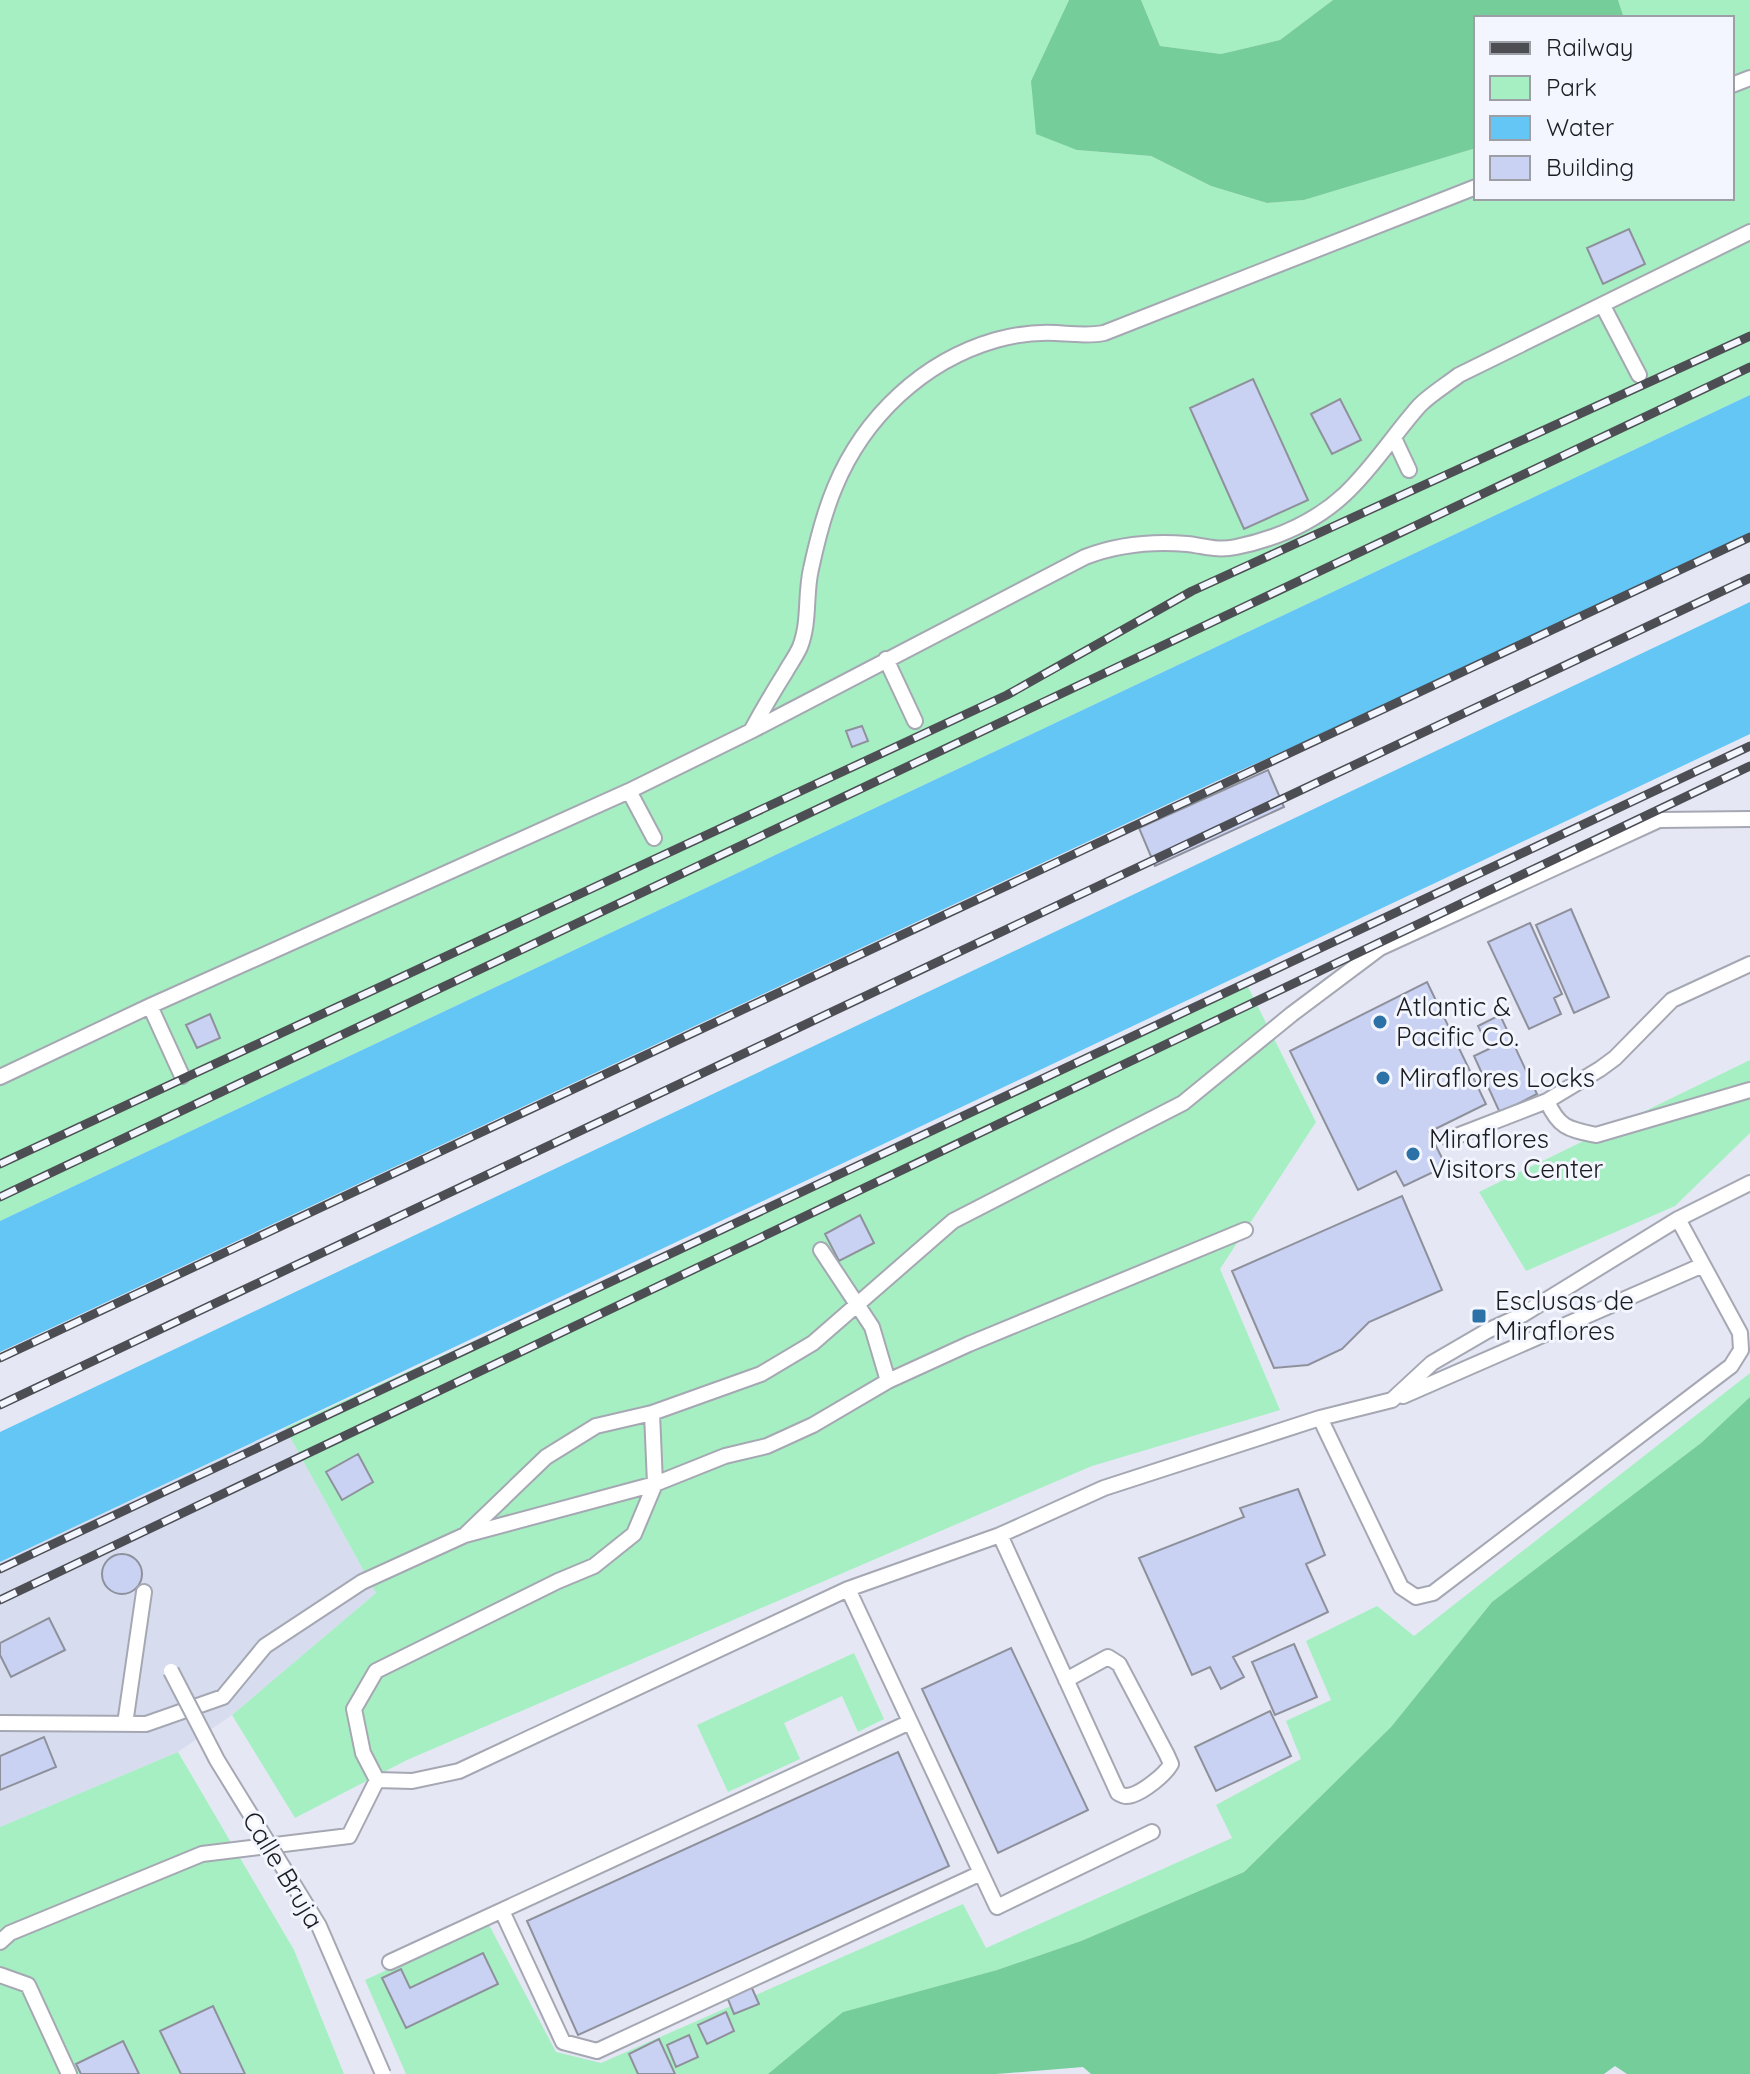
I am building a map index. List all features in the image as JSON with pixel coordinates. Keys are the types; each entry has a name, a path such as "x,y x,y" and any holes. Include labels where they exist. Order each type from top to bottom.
{"lane":[{"path":"751,731 800,647 806,622 810,572 834,487 869,427 913,383 959,354 997,339 1037,333 1089,336 1104,333 1474,188"},
{"path":"0,1077 150,1006 629,791 1108,548 1160,542 1192,544 1214,550 1236,547 1304,524 1347,492 1422,403 1459,375 1750,232"},
{"path":"1603,306 1639,375"},
{"path":"1394,438 1409,470"},
{"path":"886,659 915,721"},
{"path":"629,791 654,838"},
{"path":"465,1535 546,1457 596,1426 652,1413 761,1374 813,1343 953,1221 1183,1103 1292,1014 1380,948 1659,820 1750,819"},
{"path":"1449,1139 1547,1101 1615,1058 1672,1000 1750,964"},
{"path":"150,1006 182,1076"},
{"path":"1547,1101 1555,1119 1575,1130 1596,1135 1750,1090"},
{"path":"1392,1400 1432,1363 1522,1315 1678,1219 1750,1183"},
{"path":"1320,1418 1401,1587 1416,1597 1433,1593 1731,1366 1741,1350 1740,1333 1678,1219"},
{"path":"0,1723 146,1724 223,1697 265,1646 362,1582 465,1535 655,1484 725,1456 767,1446 813,1425 888,1381 969,1344 1245,1230"},
{"path":"821,1250 872,1327 888,1381"},
{"path":"377,1780 412,1781 459,1771 848,1589 1000,1535 1104,1488 1320,1418 1392,1400 1703,1265"},
{"path":"377,1780 363,1753 354,1709 376,1671 594,1566 634,1534 655,1484 652,1413"},
{"path":"1000,1535 1066,1680 1118,1793 1132,1795 1166,1773 1171,1764 1119,1664 1108,1657 1066,1680"},
{"path":"848,1589 997,1907 1152,1832"},
{"path":"125,1724 144,1592"},
{"name":"Calle Bruja","path":"171,1671 217,1760 319,1926 383,2074"},
{"path":"390,1962 910,1722"},
{"path":"0,1942 10,1933 202,1854 349,1836 377,1780"},
{"path":"502,1911 563,2042 597,2051 981,1873"},
{"path":"0,1975 28,1985 69,2074"}],"shaded area":[{"path":"285,1428 376,1593 232,1715 178,1752 0,1827 0,1562"}],"green space":[{"path":"0,0 1069,0 1031,81 1077,150 1151,156 1211,186 1267,203 1304,200 1474,149 1474,200 1734,200 1734,16 1623,16 1618,0 1750,0 1750,395 0,1221"},
{"path":"1069,0 1141,0 1160,46 1221,54 1280,40 1333,0 1618,0 1623,16 1474,16 1474,149 1304,200 1267,203 1211,186 1151,156 1077,150 1036,134 1031,81"},
{"path":"1141,0 1333,0 1280,40 1221,54 1160,46"},
{"path":"1247,985 1316,1122 1220,1269 1280,1410 1092,1466 407,1760 295,1818 232,1715 376,1593 285,1428"},
{"path":"1750,1060 1750,1133 1675,1206 1526,1271 1479,1192"},
{"path":"1750,1373 1750,1397 1701,1443 1492,1602 1391,1727 1244,1872 1081,1941 997,1970 844,2012 768,2074 406,2074 365,1980 488,1923 556,2052 601,2063 963,1904 986,1948 1232,1838 1216,1805 1301,1759 1286,1721 1331,1700 1306,1641 1377,1606 1414,1636"},
{"path":"1750,1397 1750,2074 1627,2074 1615,2066 1604,2074 1091,2074 1083,2067 996,2074 768,2074 843,2012 997,1970 1081,1941 1244,1872 1391,1727 1492,1602 1701,1443"},
{"path":"854,1653 884,1719 858,1732 842,1696 784,1723 800,1759 728,1792 697,1725"},
{"path":"178,1752 294,1950 344,2074 0,2074 0,1827"}],"water":[{"path":"1750,395 1750,533 0,1352 0,1221"},
{"path":"1750,602 1750,734 0,1562 0,1432"}],"building":[{"path":"1629,229 1645,264 1603,284 1587,248"},
{"path":"1253,379 1308,500 1244,529 1190,408"},
{"path":"1340,399 1361,440 1332,454 1311,414"},
{"path":"862,726 868,741 852,747 846,731"},
{"path":"1268,770 1284,807 1155,866 1139,828"},
{"path":"1571,909 1609,997 1574,1013 1536,925"},
{"path":"1530,923 1562,994 1554,998 1561,1014 1529,1029 1488,942"},
{"path":"1427,982 1486,1104 1429,1132 1446,1166 1404,1186 1396,1171 1358,1190 1290,1051"},
{"path":"210,1014 220,1038 197,1048 186,1025"},
{"path":"1500,1015 1537,1094 1500,1113 1474,1056 1489,1049 1478,1026"},
{"path":"1402,1196 1442,1290 1369,1322 1342,1349 1308,1365 1274,1368 1232,1271"},
{"path":"860,1215 874,1243 839,1261 825,1234"},
{"path":"358,1454 373,1482 342,1500 326,1472"},
{"path":"1298,1489 1325,1555 1306,1564 1328,1612 1233,1657 1244,1677 1221,1689 1210,1667 1192,1675 1139,1558 1244,1517 1240,1508"},
{"path":"122,1554 136,1560 142,1574 136,1588 122,1594 108,1588 102,1574 108,1560"},
{"path":"49,1618 65,1650 11,1677 0,1655 0,1643"},
{"path":"1294,1644 1317,1697 1275,1715 1252,1662"},
{"path":"1011,1648 1088,1810 998,1853 922,1689"},
{"path":"1270,1711 1291,1756 1216,1791 1195,1747"},
{"path":"44,1737 56,1767 0,1790 0,1756"},
{"path":"898,1752 949,1866 578,2035 527,1921"},
{"path":"483,1953 498,1984 406,2028 382,1978 401,1969 410,1988"},
{"path":"751,1986 759,2004 734,2014 727,1997"},
{"path":"213,2006 245,2074 181,2074 160,2031"},
{"path":"726,2012 734,2031 707,2044 698,2025"},
{"path":"689,2035 698,2057 676,2067 667,2045"},
{"path":"659,2039 675,2074 638,2074 629,2054"},
{"path":"123,2041 139,2074 81,2074 76,2064"}],"railway":[{"path":"0,1164 1007,695 1192,591 1750,336"},
{"path":"0,1197 1750,367"},
{"path":"0,1358 1750,537"},
{"path":"0,1405 1750,578"},
{"path":"0,1569 1750,746"},
{"path":"0,1600 1750,766"}],"place":[{"name":"Atlantic & Pacific Co.","path":"1380,1022"},
{"name":"Miraflores Locks","path":"1383,1078"},
{"name":"Miraflores Visitors Center","path":"1413,1154"},
{"name":"Esclusas de Miraflores","path":"1479,1316"}]}
